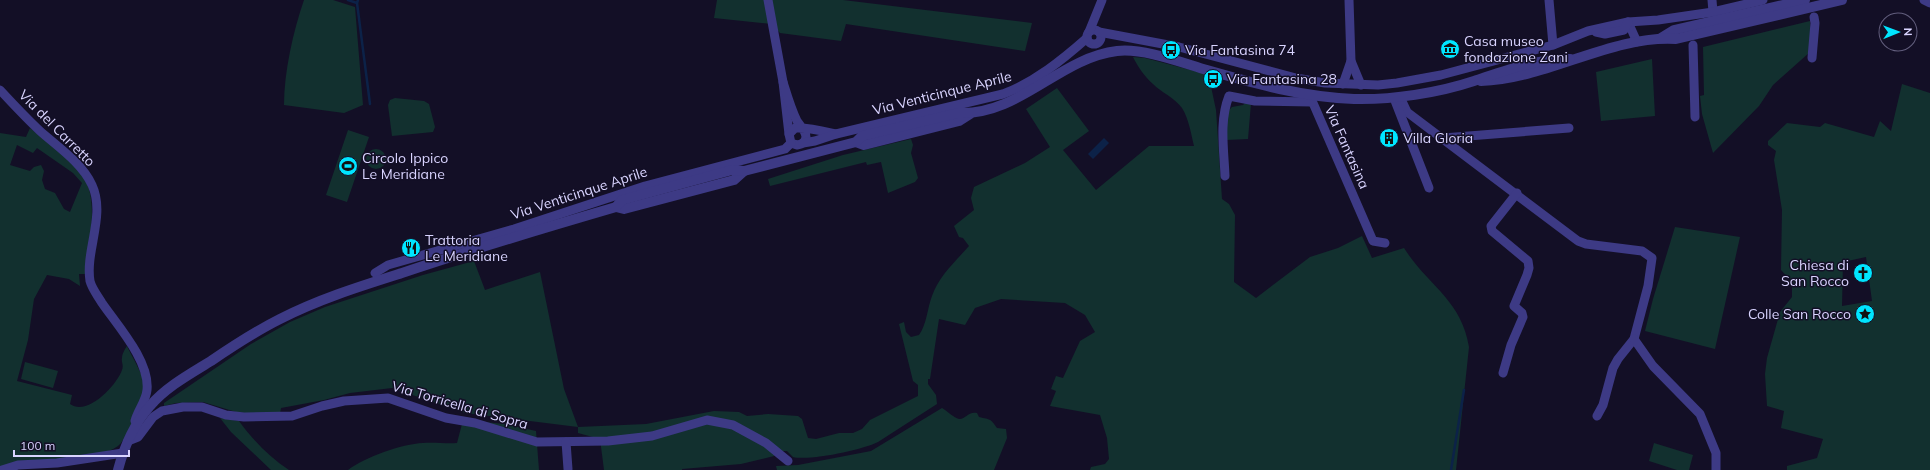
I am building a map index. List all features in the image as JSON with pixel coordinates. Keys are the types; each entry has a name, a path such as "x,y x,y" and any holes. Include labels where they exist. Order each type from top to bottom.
{"street":[{"path":"768,0 783,82 794,158"},
{"path":"1094,36 1102,0"},
{"path":"1349,0 1351,61 1361,85"},
{"path":"1549,0 1553,45"},
{"path":"1712,0 1712,12"},
{"name":"Via Fantasina","path":"1094,36 1125,36 1179,47 1296,78 1343,84 1397,84 1441,75 1553,45 1588,31 1628,22 1658,20 1712,12 1763,0"},
{"name":"Via Fantasina","path":"1660,38 1674,30 1805,0"},
{"name":"Via Fantasina","path":"1384,242 1373,241 1311,99 1397,97 1473,81 1497,80 1552,68 1570,59 1637,42 1660,38 1676,39 1842,0"},
{"path":"1924,0 1930,3"},
{"path":"1812,58 1815,23 1814,18"},
{"path":"1622,46 1613,32 1624,30 1628,22"},
{"path":"1628,22 1637,42"},
{"name":"Via Fantasina","path":"1588,31 1605,34 1613,32"},
{"name":"Via Venticinque Aprile","path":"803,143 1003,94 1023,86 1094,36"},
{"path":"1692,45 1695,117"},
{"name":"Via Venticinque Aprile","path":"130,437 150,405 166,391 233,347 280,319 335,295 404,272 616,207 622,200 629,198 732,170 744,171 856,142 862,136 958,113 970,114 1016,99 1085,60 1117,51 1155,55 1311,99"},
{"path":"1343,84 1351,61"},
{"path":"783,82 795,115 805,134 803,143 807,154"},
{"name":"Via del Carretto","path":"0,90 21,114 80,167 93,186 96,198 96,223 90,281 94,291 131,343 138,356 147,380 147,391 130,437"},
{"path":"1225,176 1223,119 1224,107 1229,96 1255,101 1311,99"},
{"path":"1397,97 1407,112 1517,193 1578,241 1586,244 1642,251 1652,258 1649,280 1634,339 1618,359 1613,368 1603,405 1597,416"},
{"path":"1397,97 1429,188"},
{"path":"791,140 794,128 802,130"},
{"path":"1443,138 1569,128"},
{"name":"Via Venticinque Aprile","path":"802,130 810,129 836,134"},
{"path":"791,140 797,146 803,143"},
{"name":"Via Venticinque Aprile","path":"375,273 388,265 514,229 645,186 785,149 791,140"},
{"path":"1503,373 1511,345 1523,317 1522,313 1514,306 1529,268 1528,261 1492,231 1491,226 1517,193"},
{"path":"1634,339 1653,366 1700,414 1716,453 1716,470"},
{"name":"Via Torricella di Sopra","path":"130,437 138,437 153,417 162,411 183,406 202,407 226,415 244,417 292,416 322,406 344,401 388,398 446,418 475,423 537,442 608,441 652,436 707,420 733,425 766,443 788,461"},
{"path":"118,470 130,437"},
{"path":"566,442 568,469"},
{"path":"2,470 18,465 57,463 123,453"}],"green space":[{"path":"304,0 333,0 355,7 363,105 344,113 284,105 284,92 290,52 296,25"},
{"path":"717,0 843,0 1032,23 1025,51 846,24 841,41 780,33 772,24 714,18"},
{"path":"1810,21 1810,52 1773,85 1759,106 1713,153 1702,114 1700,96 1704,95 1703,47"},
{"path":"1133,57 1145,58 1202,73 1209,77 1216,110 1222,199 1229,204 1235,215 1234,282 1256,298 1310,257 1338,248 1362,236 1372,258 1404,248 1413,261 1451,305 1459,317 1465,331 1469,347 1456,470 1090,470 1091,467 1105,464 1109,459 1107,438 1100,415 1050,406 1056,391 1051,389 1056,376 1063,378 1080,341 1095,332 1085,315 1065,303 1001,299 975,308 965,325 939,319 930,379 928,379 928,384 936,395 937,404 878,442 870,445 836,454 801,458 793,457 787,451 780,451 774,456 741,464 682,470 604,470 600,439 578,433 578,427 646,424 714,411 739,412 747,416 768,414 798,416 802,419 808,438 816,439 839,433 853,433 862,429 870,420 918,396 918,385 913,381 899,324 904,322 906,332 911,337 919,335 924,326 935,289 948,270 969,246 963,238 959,237 954,226 974,210 971,198 974,187 1025,163 1050,147 1026,109 1057,88 1089,131 1063,150 1096,190 1149,146 1194,146 1188,122 1182,108 1150,81"},
{"path":"1652,59 1655,116 1601,121 1596,72"},
{"path":"1902,84 1930,93 1930,470 1787,470 1787,466 1817,458 1823,439 1781,428 1784,411 1767,406 1765,374 1767,358 1780,312 1792,297 1792,282 1781,270 1782,210 1774,160 1776,151 1768,145 1768,141 1787,123 1820,127 1825,123 1874,137 1880,121 1891,131","holes":["1866,257 1872,301 1842,306 1843,262"]},
{"name":"Circolo Ippico Le Meridiane","path":"395,98 424,101 429,104 435,127 433,132 392,136 388,105 390,100"},
{"path":"1246,102 1251,103 1248,139 1226,140 1228,111 1232,107 1243,105"},
{"path":"30,128 62,153 79,170 86,180 90,192 92,220 86,274 79,274 80,286 69,279 47,275 34,299 28,340 17,381 72,395 70,404 77,407 85,406 93,403 108,391 119,376 123,367 122,356 127,346 142,376 145,391 140,407 128,432 121,443 113,449 103,453 0,467 0,133 26,137","holes":["17,145 33,153 37,148 73,173 82,183 70,212 64,209 55,193 45,189 42,180 44,171 41,165 34,167 30,171 10,165"]},
{"name":"Circolo Ippico Le Meridiane","path":"348,130 369,137 347,202 326,195"},
{"path":"911,139 913,145 911,153 918,178 915,182 888,193 881,162 867,165 866,162 770,186 768,179 843,155"},
{"name":"Circolo Ippico Le Meridiane","path":"376,149 383,152 386,159 383,166 376,169 369,166 366,159 369,152"},
{"path":"1675,227 1740,237 1715,349 1645,331"},
{"path":"474,261 485,290 540,272 564,389 578,427 465,413 392,388 350,393 324,400 281,408 280,414 236,412 203,402 176,403 164,406 164,403 251,344 290,322 325,307 423,275"},
{"path":"25,362 58,371 53,388 21,379"},
{"path":"942,408 959,419 971,413 977,413 979,417 991,421 997,428 1006,429 1007,438 994,470 777,470 776,466 798,465 871,451"},
{"path":"220,418 239,421 262,448 289,470 271,470 231,432"},
{"path":"463,420 505,424 536,431 539,470 348,470 364,460 405,446 427,443 457,443"},
{"path":"1654,443 1693,455 1689,470 1677,470 1649,461"}],"water":[{"path":"1104,138 1109,143 1093,159 1088,154"}],"waterway":[{"path":"348,0 357,3 358,0"},
{"path":"357,3 370,104"},
{"path":"1451,470 1464,390"}],"place":[{"name":"Casa museo fondazione Zani","path":"1450,49"},
{"name":"Via Fantasina 74","path":"1171,50"},
{"name":"Via Fantasina 28","path":"1213,79"},
{"name":"Villa Gloria","path":"1389,138"},
{"name":"Circolo Ippico Le Meridiane","path":"348,166"},
{"name":"Trattoria Le Meridiane","path":"411,248"},
{"name":"Chiesa di San Rocco","path":"1863,273"},
{"name":"Colle San Rocco","path":"1865,314"}]}
